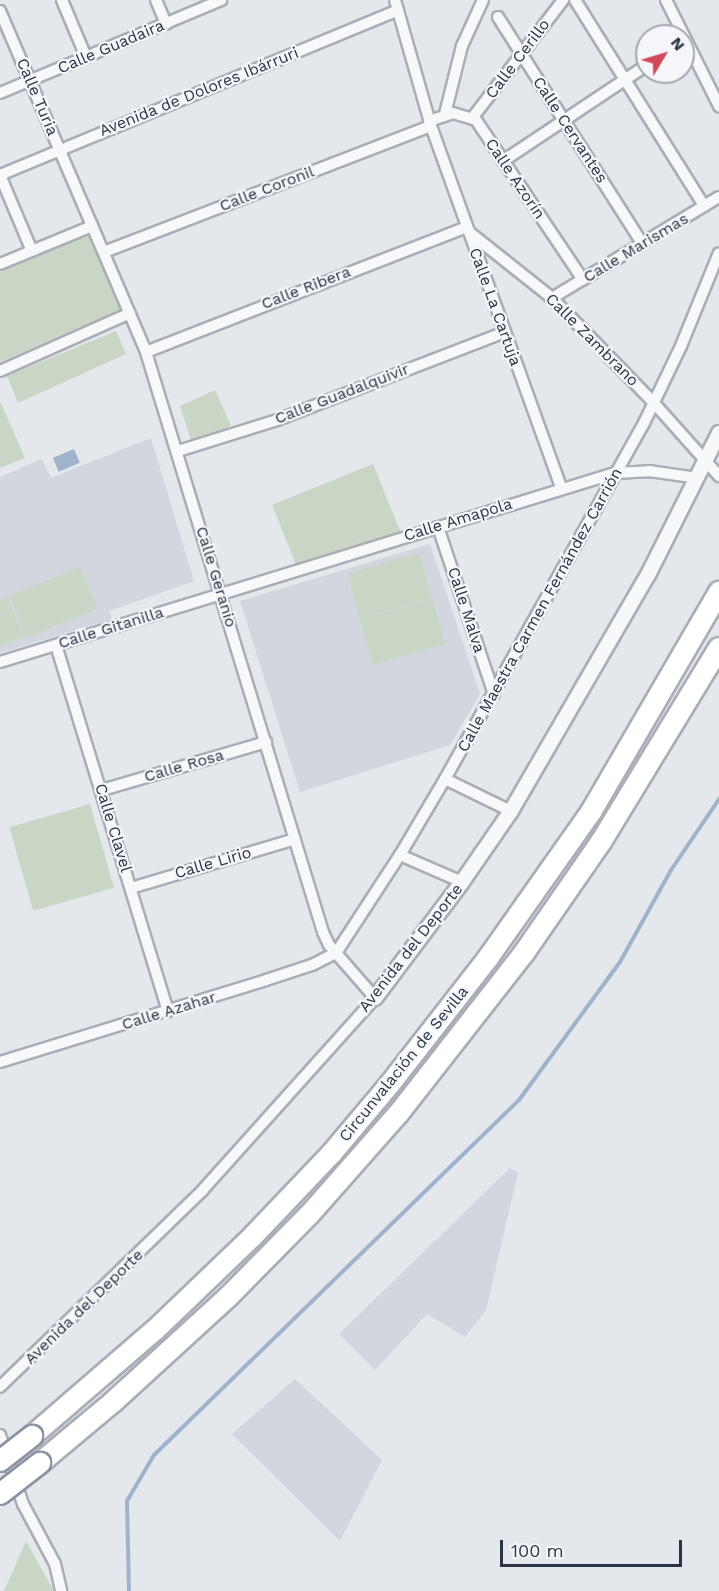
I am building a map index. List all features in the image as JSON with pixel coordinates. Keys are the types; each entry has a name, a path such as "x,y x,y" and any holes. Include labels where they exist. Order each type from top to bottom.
{"highway":[{"name":"Circunvalación de Sevilla","path":"0,1461 155,1330 253,1236 332,1153 390,1084 488,958 591,812 719,592"},
{"name":"Circunvalación de Sevilla","path":"0,1494 138,1380 246,1280 317,1207 399,1113 524,953 601,842 719,648"}],"street":[{"path":"62,0 86,57"},
{"path":"156,0 166,24"},
{"name":"Calle Guadaira","path":"0,93 221,0"},
{"path":"445,114 462,46 483,0"},
{"name":"Calle Cerillo","path":"473,117 563,0"},
{"path":"575,0 704,206"},
{"path":"670,1 679,24"},
{"name":"Calle La Cartuja","path":"397,5 430,123 479,265 561,488"},
{"name":"Avenida de Dolores Ibárruri","path":"0,175 397,5"},
{"name":"Calle Turia","path":"0,11 60,149"},
{"name":"Calle Cervantes","path":"498,17 642,243"},
{"path":"695,56 714,84 719,106"},
{"path":"503,161 635,73"},
{"path":"430,123 445,114 473,117"},
{"name":"Calle Azorín","path":"473,117 583,280"},
{"name":"Calle Coronil","path":"104,252 430,123"},
{"name":"Calle Geranio","path":"60,149 146,352 222,594 323,932 336,953 375,998"},
{"path":"0,175 32,251"},
{"name":"Calle Marismas","path":"552,298 719,197"},
{"path":"0,264 92,226"},
{"name":"Calle Zambrano","path":"468,230 552,298 654,403 719,476"},
{"name":"Calle Ribera","path":"146,352 468,230"},
{"name":"Calle Maestra Carmen Fernández Carrión","path":"336,953 400,855 445,779 654,403 719,253"},
{"path":"479,265 484,256 497,254"},
{"path":"0,371 130,313"},
{"name":"Calle Guadalquivir","path":"178,451 267,423 505,332"},
{"name":"Avenida del Deporte","path":"0,1387 211,1182 375,998 462,882 511,811 600,661 698,478 719,433"},
{"name":"Calle Amapola","path":"222,594 615,473 649,471 698,478"},
{"name":"Calle Malva","path":"438,527 494,694"},
{"name":"Calle Gitanilla","path":"0,662 222,594"},
{"name":"Calle Clavel","path":"56,645 168,1011"},
{"name":"Calle Rosa","path":"102,790 266,742"},
{"path":"445,779 511,811"},
{"name":"Calle Lirio","path":"131,888 296,839"},
{"path":"400,855 462,882"},
{"name":"Calle Azahar","path":"0,1062 312,966 336,953"},
{"path":"0,1436 22,1504 54,1564 61,1591"}],"shaded area":[{"path":"151,438 194,581 109,611 112,619 0,653 0,477 42,459 51,478"},
{"path":"430,544 480,694 450,745 300,792 240,601"},
{"path":"510,1168 518,1173 486,1310 465,1337 427,1314 375,1370 339,1334"},
{"path":"295,1379 382,1460 340,1541 232,1434"}],"green space":[{"path":"89,234 121,310 0,362 0,272"},
{"path":"116,331 126,354 18,403 7,376"},
{"path":"215,390 231,426 191,440 180,406"},
{"path":"0,401 25,458 0,468"},
{"path":"373,464 401,534 300,574 272,505"},
{"path":"419,553 432,598 360,619 347,574"},
{"path":"80,567 97,609 26,637 10,595"},
{"path":"7,597 24,636 0,646 0,600"},
{"path":"432,599 445,644 373,665 360,620"},
{"path":"90,804 114,888 33,911 9,827"},
{"path":"26,1541 54,1591 4,1591"}],"water":[{"path":"74,449 80,463 59,472 53,458"}],"waterway":[{"path":"129,1591 127,1501 154,1455 519,1100 620,962 671,870 719,799"}]}
